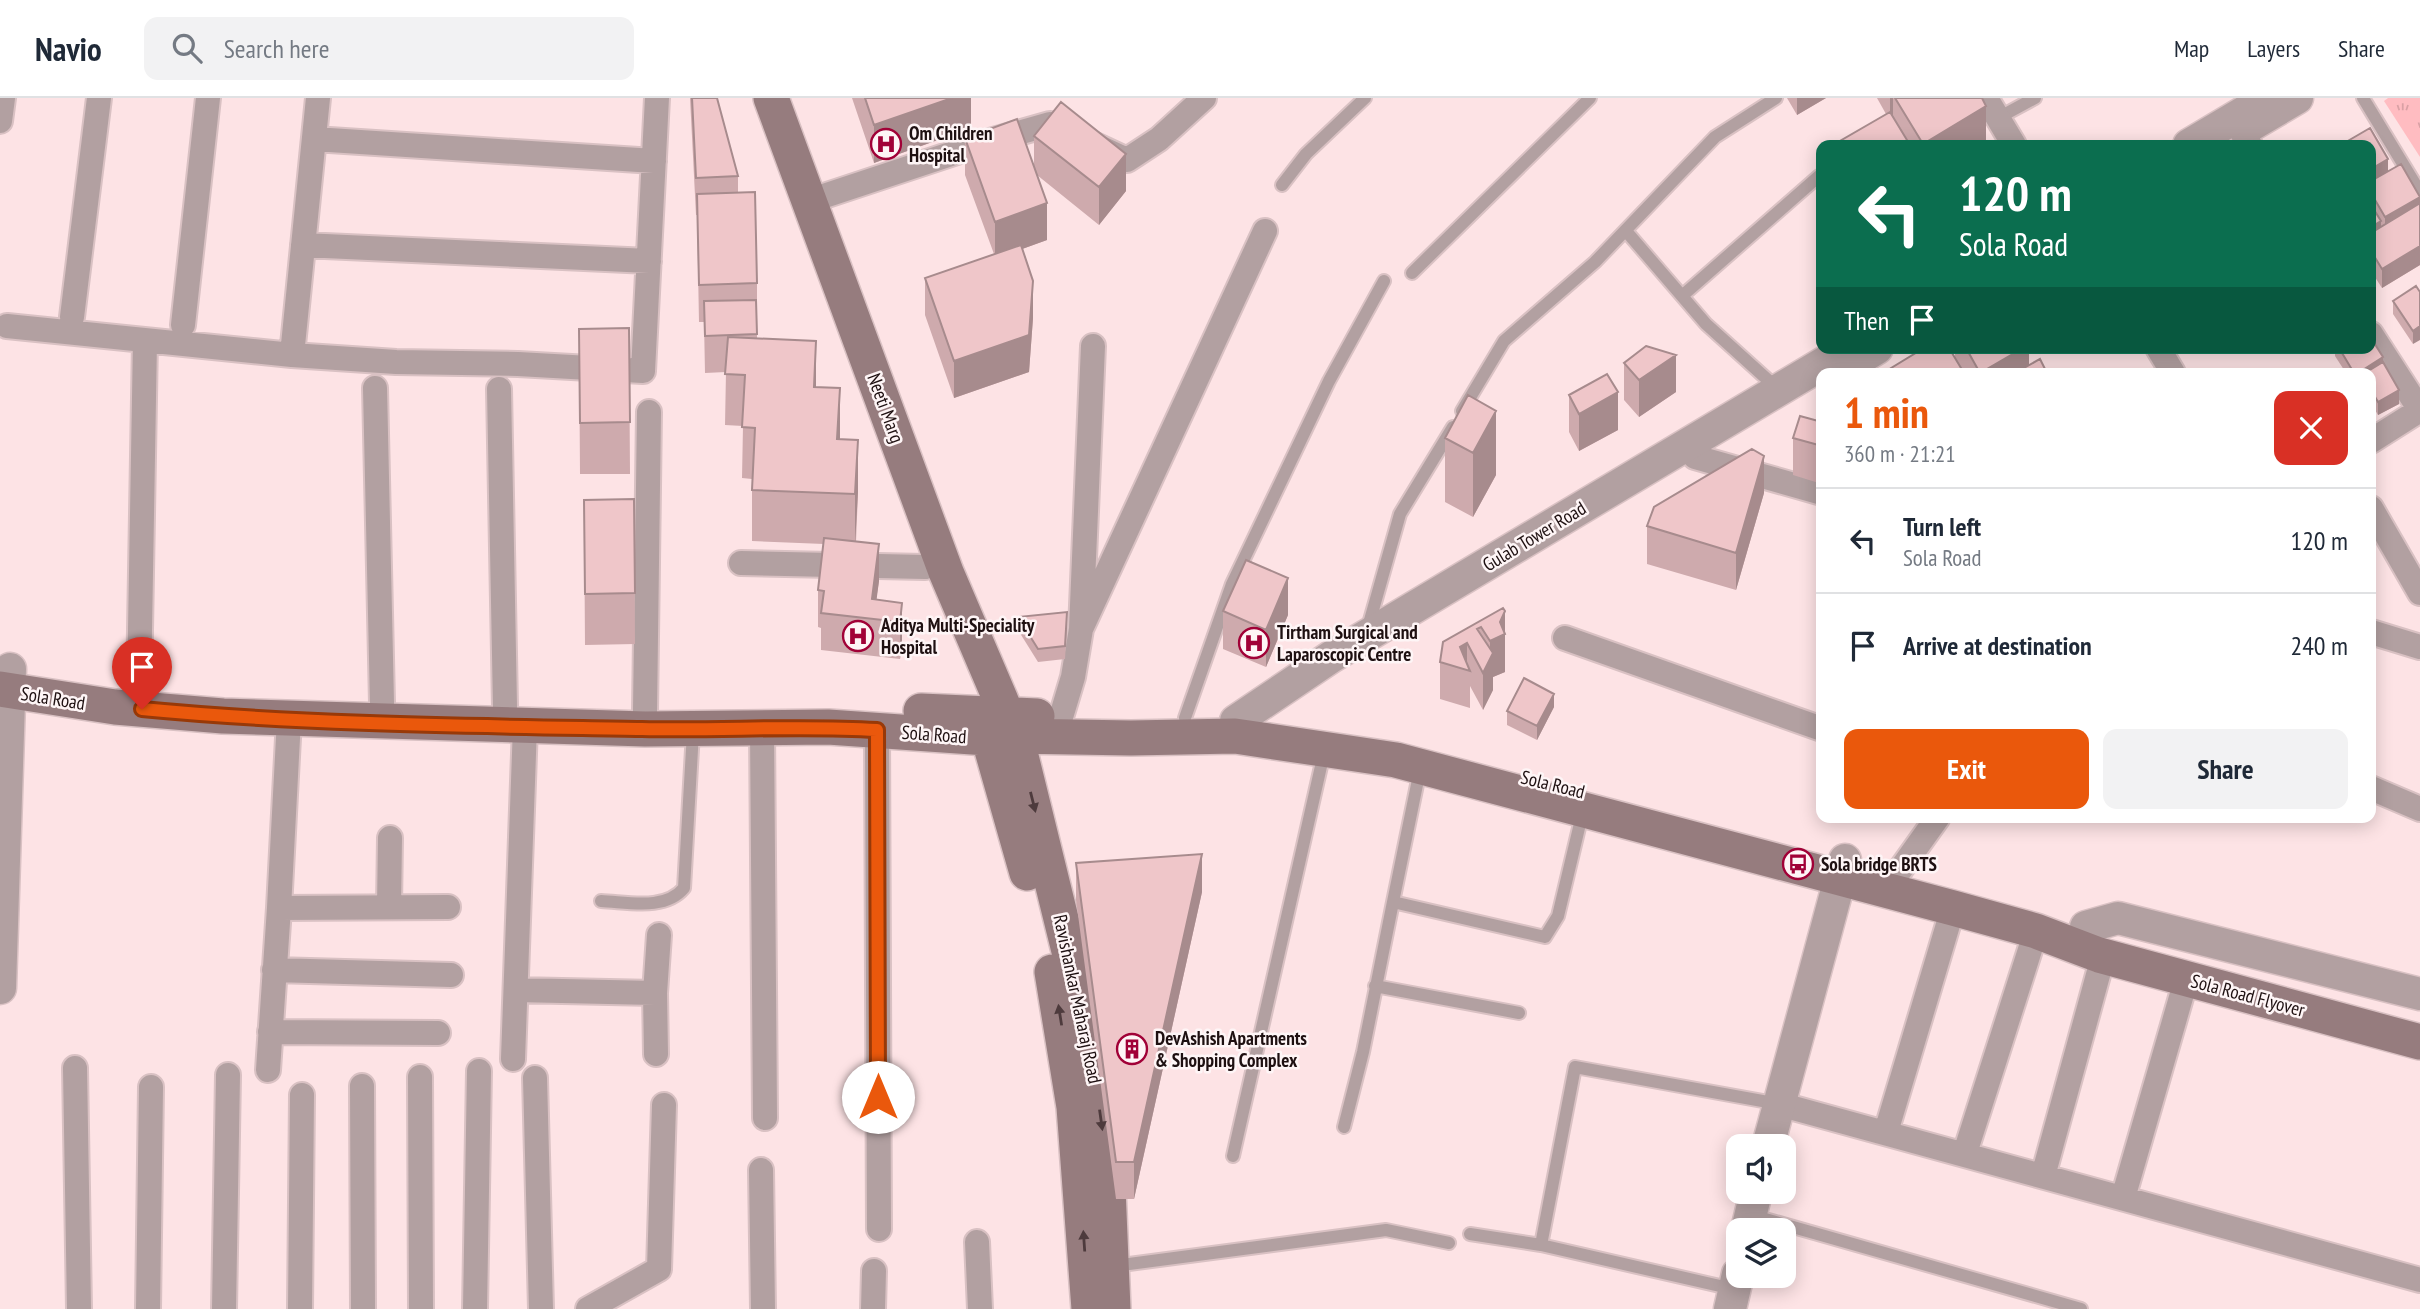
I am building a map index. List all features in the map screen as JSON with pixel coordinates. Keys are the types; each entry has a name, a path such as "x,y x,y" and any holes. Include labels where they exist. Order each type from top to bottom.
{"main road":[{"path":"753,98 925,567 999,725"},
{"name":"Neeti Marg","path":"771,98 946,572 999,725"},
{"name":"Sola Road","path":"5,679 26,673 218,698 382,703 693,729 828,727 877,730 999,725 1061,717 1185,718 1246,729 1389,743 1843,869 1953,908 2094,945"},
{"name":"Sola Road","path":"5,679 115,707 289,719 645,711 999,725 1131,738 1246,729 1325,750 1421,766 1583,809 1843,869 1898,873 2094,945"},
{"name":"Ravishankar Maharaj Road","path":"999,725 1088,1028 1108,1164 1112,1309"},
{"name":"Ravishankar Maharaj Road","path":"999,725 1032,891 1056,990 1074,1107 1089,1309"},
{"name":"Sola Road Flyover","path":"2094,945 2420,1018"},
{"name":"Sola Road Flyover","path":"2094,945 2420,1042"}],"street":[{"path":"0,121 3,98"},
{"path":"72,317 99,98"},
{"path":"183,325 208,98"},
{"path":"292,355 318,98"},
{"path":"7,326 292,355 396,362 518,363 643,371 657,98"},
{"path":"809,201 1050,124 1127,160 1159,139 1204,98"},
{"path":"2197,140 2268,98"},
{"path":"2237,140 2297,98"},
{"path":"1992,108 2011,140"},
{"path":"314,139 654,161"},
{"path":"1081,629 1265,231"},
{"path":"303,245 649,261"},
{"path":"139,688 145,340"},
{"path":"2376,342 2420,410 2376,438"},
{"path":"1061,717 1073,677 1081,629 1093,346"},
{"name":"Gulab Tower Road","path":"1246,729 1365,637 1839,354"},
{"path":"1844,368 1867,354"},
{"path":"1246,729 1339,669 1816,385"},
{"path":"375,388 382,703"},
{"path":"499,389 515,716 516,990 513,1059"},
{"path":"645,711 649,412"},
{"path":"1695,457 1816,491"},
{"path":"2376,517 2420,593"},
{"path":"741,563 925,567"},
{"path":"2376,634 2420,647"},
{"path":"1565,638 1816,727"},
{"path":"0,988 5,679"},
{"path":"268,1070 289,719"},
{"path":"762,728 765,1118"},
{"path":"877,730 879,1229"},
{"path":"2376,790 2420,809"},
{"path":"1898,873 1934,823"},
{"path":"389,907 390,838"},
{"path":"1771,1134 1843,869"},
{"path":"279,908 448,907"},
{"path":"1886,1132 1953,908"},
{"path":"2043,1176 2094,945 2118,918 2420,994"},
{"path":"1965,1153 2036,931"},
{"path":"656,1054 655,993 659,935"},
{"path":"2094,945 2184,986 2420,1050"},
{"path":"274,970 451,975"},
{"path":"2123,1198 2184,986"},
{"path":"516,990 655,993"},
{"path":"270,1032 438,1033"},
{"path":"75,1068 79,1309"},
{"path":"475,1309 479,1071"},
{"path":"224,1309 228,1075"},
{"path":"419,1077 421,1309"},
{"path":"536,1078 541,1309"},
{"path":"362,1086 363,1309"},
{"path":"148,1309 151,1087"},
{"path":"300,1309 302,1095"},
{"path":"1779,1104 2420,1280"},
{"path":"588,1309 659,1269 664,1105"},
{"path":"761,1170 763,1309"},
{"path":"977,1241 980,1309"},
{"path":"873,1309 874,1271"}],"lane":[{"path":"1282,185 1306,154 1365,98"},
{"path":"1412,273 1590,98"},
{"path":"1365,637 1400,514 1504,341 1595,262 1715,138 1776,98"},
{"path":"1992,108 2035,98"},
{"path":"2363,98 2420,192"},
{"path":"1682,296 1816,179"},
{"path":"1626,231 1706,324 1779,390"},
{"path":"1185,718 1232,584 1329,381 1384,281"},
{"path":"601,901 663,903 678,895 684,888 693,729"},
{"path":"1233,1156 1325,750"},
{"path":"1344,1128 1363,1052 1421,766"},
{"path":"1393,902 1545,937 1558,916 1583,809"},
{"path":"1375,986 1519,1013"},
{"path":"1541,1245 1575,1067 1779,1104"},
{"path":"1751,1212 2081,1309"},
{"path":"1111,1266 1387,1230 1449,1243"},
{"path":"1470,1234 1541,1245 1734,1291"}],"green space":[{"path":"2388,98 2420,98 2420,157 2384,101"}],"building":[{"path":"692,98 717,98 738,176 696,178"},
{"path":"865,98 952,98 874,125"},
{"path":"1895,98 1982,98 1986,106 1930,140 1921,140"},
{"path":"1061,102 1126,154 1099,187 1034,136"},
{"path":"1890,112 1907,140 1842,140"},
{"path":"1017,119 1047,203 995,222 965,138"},
{"path":"2370,128 2388,159 2376,166 2376,140 2349,140"},
{"path":"2401,164 2420,197 2385,217 2376,202 2376,178"},
{"path":"755,192 757,283 699,285 697,194"},
{"path":"2420,203 2420,246 2382,269 2376,259 2376,230"},
{"path":"1021,245 1033,281 1029,335 954,361 925,278"},
{"path":"2416,286 2420,292 2420,326 2413,331 2393,301"},
{"path":"756,300 757,334 705,336 704,301"},
{"path":"629,328 630,422 580,423 579,329"},
{"path":"728,337 816,341 814,387 840,388 837,439 858,440 855,494 752,490 755,428 742,427 745,375 725,374"},
{"path":"1646,346 1676,355 1639,380 1624,363"},
{"path":"2376,346 2383,357 2366,368 2351,368 2343,354 2376,354"},
{"path":"1914,354 1953,354 1961,368 1891,368"},
{"path":"1969,354 2013,354 1989,368 1977,368"},
{"path":"2040,359 2044,368 2024,368"},
{"path":"2383,362 2399,390 2378,402 2376,368 2373,368"},
{"path":"1607,374 1618,392 1579,414 1569,395"},
{"path":"1468,395 1496,411 1473,453 1445,438"},
{"path":"1800,416 1816,420 1816,444 1793,438"},
{"path":"1752,449 1764,456 1736,553 1647,526 1654,507"},
{"path":"634,499 635,593 585,594 584,500"},
{"path":"824,538 879,544 872,599 902,603 900,622 821,613 824,591 818,590"},
{"path":"1246,560 1288,578 1266,630 1223,611"},
{"path":"1503,608 1505,611 1500,622 1505,634 1490,641 1481,627 1477,629 1493,653 1483,673 1467,643 1460,647 1470,671 1440,662 1443,642"},
{"path":"1067,612 1065,646 1038,649 1018,617"},
{"path":"1524,678 1554,694 1537,726 1507,711"},
{"name":"DevAshish Apartments & Shopping Complex","path":"1202,854 1134,1162 1116,1162 1076,863"}],"place":[{"name":"Om Children Hospital","path":"886,144"},
{"name":"Aditya Multi-Speciality Hospital","path":"858,636"},
{"name":"Tirtham Surgical and Laparoscopic Centre","path":"1254,643"},
{"name":"Sola bridge BRTS","path":"1798,864"},
{"name":"DevAshish Apartments & Shopping Complex","path":"1132,1049"}],"route":[{"path":"142,709 223,716 443,724 645,729 828,727 877,730 878,1097"}]}
